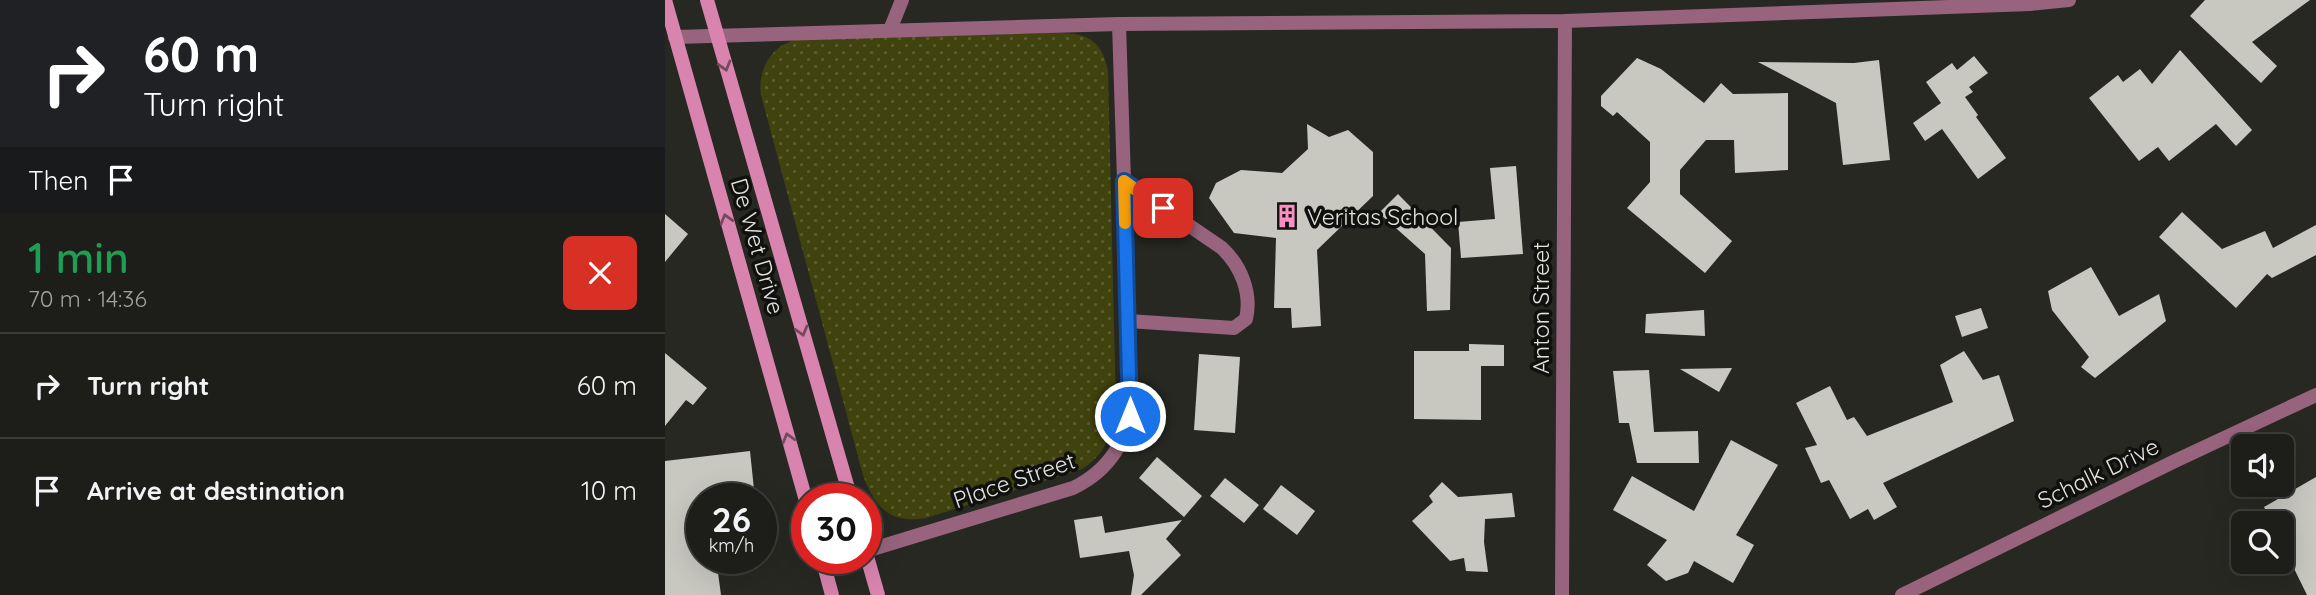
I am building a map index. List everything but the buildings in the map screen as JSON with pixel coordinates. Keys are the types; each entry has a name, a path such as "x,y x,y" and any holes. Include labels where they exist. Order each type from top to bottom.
{"street":[{"name":"De Wet Drive","path":"666,0 801,483"},
{"name":"De Wet Drive","path":"707,0 846,483"},
{"path":"890,30 902,0"},
{"path":"675,37 1119,24 1565,21 2030,4 2069,0"},
{"name":"Anton Street","path":"1562,595 1565,21"},
{"name":"Place Street","path":"882,547 1058,493 1087,481 1101,471 1120,446 1130,416 1119,24"},
{"path":"1124,181 1233,258 1240,270 1249,306 1246,319 1234,328 1128,321"},
{"name":"Schalk Drive","path":"1902,595 2316,395"},
{"path":"826,574 832,595"},
{"path":"872,574 878,595"}],"shaded area":[{"path":"1063,33 1088,38 1103,54 1108,72 1116,410 1113,428 1106,444 1082,469 926,518 893,516 882,508 882,483 866,483 863,475 761,95 760,85 769,58 782,45 801,39"}],"slow traffic":[{"path":"1125,223 1124,181 1136,190"}],"place":[{"name":"Veritas School","path":"1287,216"}],"route":[{"path":"1130,416 1124,181 1163,208"}]}
